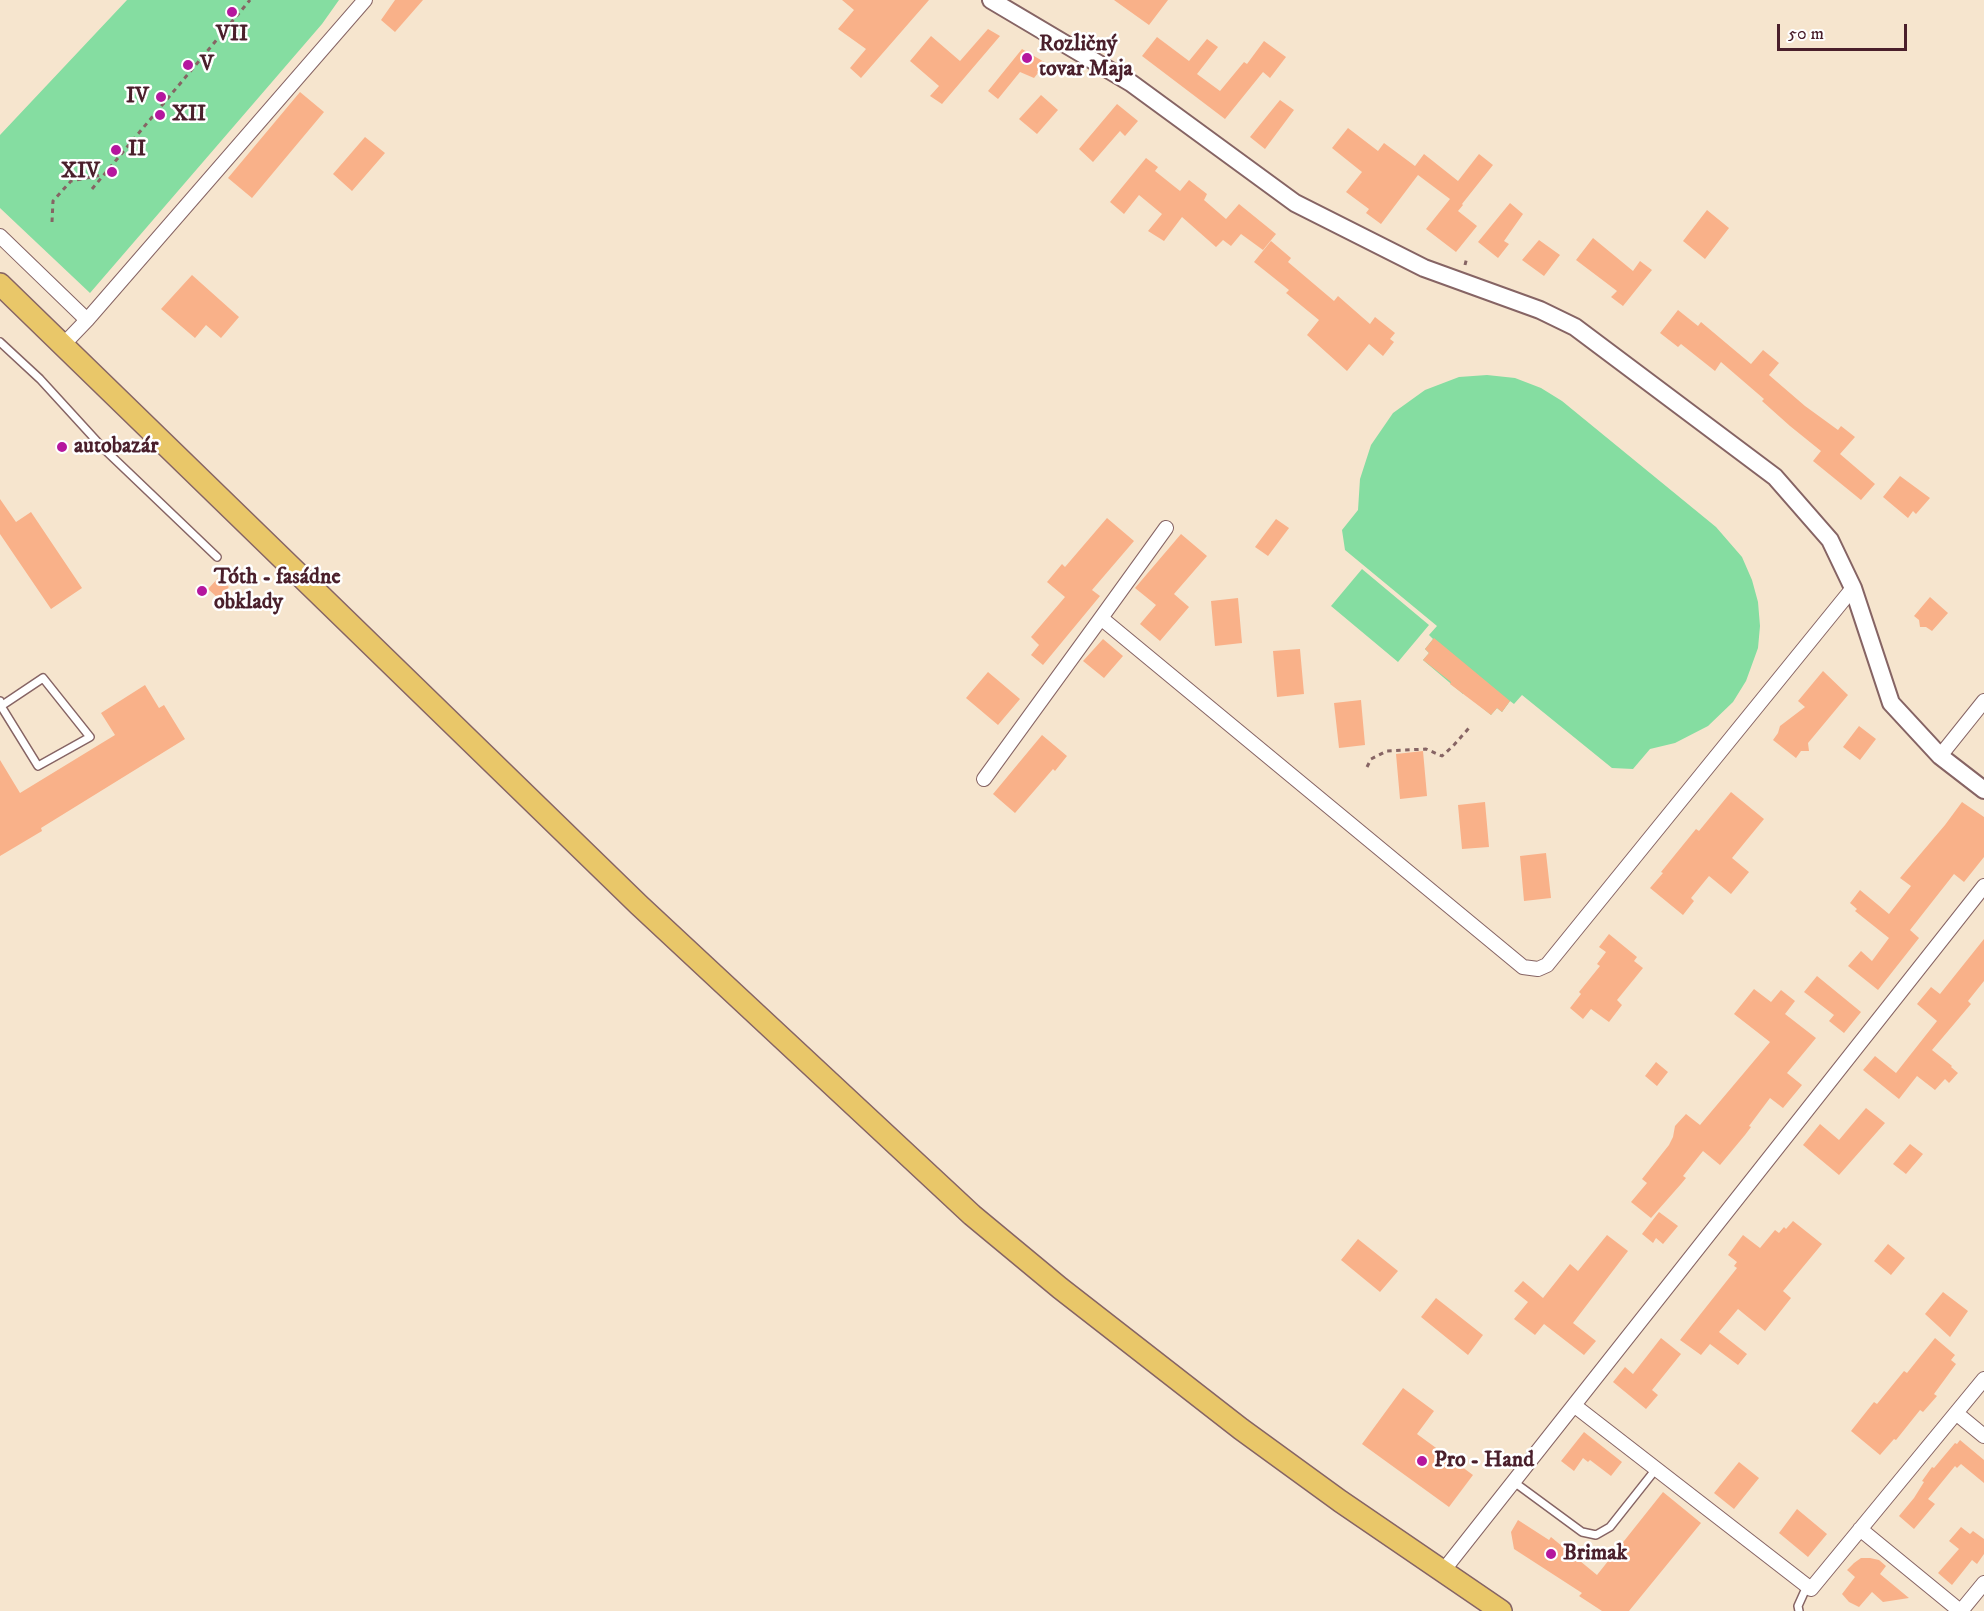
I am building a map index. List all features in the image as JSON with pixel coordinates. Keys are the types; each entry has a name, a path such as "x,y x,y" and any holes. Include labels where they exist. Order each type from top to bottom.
{"main road":[{"path":"0,284 648,913 972,1215 1033,1267 1241,1429 1340,1501 1501,1611"}],"street":[{"path":"63,345 365,0"},
{"path":"991,0 1131,83 1295,203 1424,268 1540,310 1575,327 1775,477 1830,540 1853,588 1891,703 1940,756 1984,790"},
{"path":"0,236 87,320"},
{"path":"984,779 1166,528"},
{"path":"1101,618 1523,967 1538,969 1547,965 1853,588"},
{"path":"1940,756 1984,701"},
{"path":"1443,1571 1984,886"},
{"path":"1575,1406 1811,1589 1984,1380"},
{"path":"1956,1413 1984,1436"},
{"path":"1860,1529 1961,1611 1984,1583"}],"lane":[{"path":"0,342 40,379 104,449 217,557"},
{"path":"43,678 90,737 39,766 0,705 43,678"},
{"path":"1514,1482 1582,1532 1596,1535 1610,1527 1656,1469"},
{"path":"1799,1611 1798,1606 1807,1586"}],"path":[{"path":"92,189 250,0"},
{"path":"52,222 53,201 71,181 104,175"},
{"path":"1367,767 1371,759 1387,751 1426,748 1442,756 1469,728"}],"green space":[{"path":"127,0 339,0 322,24 90,293 0,208 0,135"},
{"path":"1487,375 1515,378 1541,388 1562,401 1716,527 1742,557 1752,580 1758,602 1760,626 1758,648 1746,681 1733,702 1708,726 1675,743 1650,749 1633,769 1612,768 1522,695 1514,704 1510,701 1502,712 1497,708 1491,715 1463,694 1423,660 1429,653 1425,649 1433,639 1429,635 1437,626 1345,550 1342,530 1358,510 1360,479 1371,445 1393,413 1425,390 1459,377"},
{"path":"1362,569 1429,625 1398,662 1331,606"}],"building":[{"path":"395,0 423,0 395,32 381,20"},
{"path":"842,0 929,0 861,78 850,68 866,49 838,29 854,10"},
{"path":"1114,0 1168,0 1149,25"},
{"path":"988,29 1000,36 942,104 930,96 939,86 910,61 931,36 960,61"},
{"path":"1157,37 1189,61 1207,39 1218,47 1197,74 1220,91 1244,62 1247,64 1264,41 1286,57 1270,78 1263,72 1225,119 1142,56"},
{"path":"1022,49 1046,63 1034,78 1020,72 998,99 988,91"},
{"path":"300,92 324,112 252,198 228,178"},
{"path":"1041,95 1058,110 1037,134 1019,119"},
{"path":"1280,100 1294,110 1265,149 1250,137"},
{"path":"1117,104 1138,121 1125,136 1120,131 1093,162 1079,149"},
{"path":"1348,128 1378,151 1384,143 1415,166 1424,154 1458,181 1479,154 1493,165 1458,211 1477,226 1456,252 1426,229 1450,199 1418,175 1381,224 1366,213 1369,209 1346,192 1362,172 1332,148"},
{"path":"365,137 385,153 352,191 333,174"},
{"path":"1146,158 1158,167 1155,171 1180,191 1189,180 1207,194 1204,200 1226,219 1239,204 1276,234 1263,250 1241,234 1231,246 1223,240 1216,247 1182,217 1164,241 1148,231 1162,214 1139,195 1124,214 1110,202"},
{"path":"1510,203 1523,214 1504,241 1509,244 1498,258 1478,242"},
{"path":"1707,210 1729,228 1705,259 1683,241"},
{"path":"1593,238 1633,271 1640,261 1652,270 1623,306 1611,297 1617,291 1576,260"},
{"path":"1539,240 1560,255 1544,276 1522,260"},
{"path":"1271,241 1291,258 1288,262 1334,301 1338,296 1370,324 1375,317 1395,333 1390,339 1394,342 1383,356 1369,344 1347,371 1307,335 1319,320 1286,293 1289,290 1254,262"},
{"path":"192,275 239,317 221,338 206,325 195,338 161,309"},
{"path":"1678,310 1698,326 1701,322 1751,364 1763,350 1779,363 1769,375 1805,406 1838,430 1841,426 1855,437 1840,454 1875,484 1861,500 1813,461 1821,451 1790,426 1762,401 1764,399 1721,362 1715,371 1681,344 1678,347 1660,333"},
{"path":"1900,476 1930,498 1916,514 1913,511 1908,518 1883,497"},
{"path":"0,499 16,522 31,512 82,588 51,609 0,534"},
{"path":"1107,518 1134,541 1092,590 1100,596 1043,665 1031,655 1039,645 1031,637 1065,597 1047,582 1062,564 1065,567"},
{"path":"1276,519 1289,528 1268,556 1255,547"},
{"path":"1181,534 1207,556 1174,594 1189,607 1160,641 1140,624 1156,605 1135,588"},
{"path":"219,577 229,587 218,598 208,589"},
{"path":"1930,597 1948,613 1932,631 1926,627 1920,627 1919,620 1914,616"},
{"path":"1238,598 1242,643 1215,646 1211,601"},
{"path":"1434,638 1510,701 1502,712 1497,708 1491,715 1423,660 1429,653 1425,649"},
{"path":"1103,639 1123,656 1104,678 1083,661"},
{"path":"1300,649 1304,694 1277,697 1273,651"},
{"path":"1823,671 1848,695 1808,743 1809,751 1801,751 1796,758 1773,740 1780,726 1805,707 1798,701"},
{"path":"988,672 1020,699 998,725 966,698"},
{"path":"145,685 159,708 164,705 185,739 0,856 0,760 20,793 115,735 101,713"},
{"path":"1361,700 1365,745 1339,748 1334,703"},
{"path":"1859,726 1876,739 1860,760 1843,747"},
{"path":"1042,735 1067,756 1015,813 993,794"},
{"path":"1423,751 1427,796 1400,799 1396,754"},
{"path":"1731,792 1764,819 1732,858 1749,872 1731,894 1709,876 1691,898 1694,901 1683,915 1650,888 1696,829 1699,831"},
{"path":"1485,802 1489,847 1462,849 1458,805"},
{"path":"1962,802 1984,817 1984,857 1964,882 1954,874 1910,930 1919,938 1878,990 1848,966 1861,951 1872,961 1889,938 1855,911 1857,909 1850,903 1860,890 1889,914 1911,886 1900,878"},
{"path":"1546,853 1551,898 1524,901 1520,856"},
{"path":"1609,934 1637,957 1634,961 1643,968 1617,1000 1622,1005 1609,1022 1591,1009 1583,1019 1570,1008 1581,994 1579,992 1600,966 1597,964 1606,952 1599,947"},
{"path":"1984,939 1984,981 1968,1001 1971,1004 1932,1050 1958,1073 1949,1083 1945,1079 1935,1090 1917,1076 1899,1099 1863,1070 1875,1056 1896,1073 1937,1021 1917,1004 1931,987 1940,994"},
{"path":"1817,976 1861,1012 1844,1033 1829,1021 1834,1015 1804,992"},
{"path":"1754,989 1771,1002 1781,990 1795,1001 1785,1014 1816,1038 1787,1073 1802,1085 1783,1108 1770,1098 1749,1126 1751,1127 1720,1165 1703,1151 1683,1176 1686,1178 1651,1218 1631,1202 1647,1183 1642,1179 1669,1145 1675,1126 1686,1114 1700,1125 1770,1042 1734,1014"},
{"path":"1656,1062 1668,1072 1657,1086 1645,1076"},
{"path":"1866,1108 1885,1123 1839,1175 1803,1145 1820,1124 1839,1140"},
{"path":"1910,1144 1923,1154 1906,1174 1893,1164"},
{"path":"1659,1212 1678,1226 1663,1244 1656,1238 1653,1243 1642,1234"},
{"path":"1793,1221 1822,1244 1783,1291 1791,1298 1765,1331 1738,1309 1719,1332 1747,1354 1738,1365 1710,1344 1701,1355 1680,1340 1737,1268 1734,1266 1737,1262 1728,1255 1743,1235 1760,1248 1775,1230 1779,1233"},
{"path":"1607,1235 1628,1251 1573,1323 1596,1341 1584,1355 1544,1324 1535,1335 1514,1319 1528,1302 1514,1291 1523,1281 1543,1298 1570,1264 1578,1271"},
{"path":"1358,1239 1398,1271 1380,1292 1341,1260"},
{"path":"1888,1244 1905,1258 1891,1275 1874,1261"},
{"path":"1943,1292 1968,1311 1950,1337 1925,1314"},
{"path":"1436,1298 1483,1335 1468,1355 1421,1317"},
{"path":"1661,1338 1681,1354 1652,1390 1658,1395 1646,1409 1613,1382 1625,1367 1633,1374"},
{"path":"1935,1338 1955,1355 1951,1360 1956,1364 1934,1394 1937,1396 1923,1412 1920,1410 1896,1440 1894,1439 1880,1455 1851,1431 1874,1402 1877,1404 1904,1371 1907,1373"},
{"path":"1403,1388 1434,1411 1417,1434 1473,1475 1449,1507 1362,1444"},
{"path":"1584,1432 1622,1462 1611,1476 1590,1460 1588,1462 1583,1458 1574,1471 1561,1461"},
{"path":"1960,1440 1984,1460 1984,1483 1961,1464 1957,1468 1955,1466 1928,1499 1935,1504 1914,1529 1899,1516 1914,1498 1932,1467 1934,1468"},
{"path":"1739,1462 1759,1478 1734,1509 1714,1493"},
{"path":"1663,1492 1701,1523 1629,1611 1602,1611 1579,1596 1582,1593 1514,1549 1511,1532 1518,1520 1549,1540 1551,1537 1597,1575"},
{"path":"1797,1509 1827,1534 1808,1557 1779,1533"},
{"path":"1961,1527 1970,1534 1973,1531 1984,1539 1984,1554 1977,1564 1972,1560 1952,1585 1938,1573 1959,1549 1949,1541"},
{"path":"1861,1558 1879,1560 1886,1566 1880,1574 1909,1598 1883,1602 1872,1592 1859,1607 1849,1602 1842,1594 1855,1577 1847,1570"}],"place":[{"name":"VII","path":"232,12"},
{"name":"Rozličný tovar Maja","path":"1027,58"},
{"name":"V","path":"188,65"},
{"name":"IV","path":"161,97"},
{"name":"XII","path":"160,115"},
{"name":"II","path":"116,150"},
{"name":"XIV","path":"112,172"},
{"name":"autobazár","path":"62,447"},
{"name":"Tóth - fasádne obklady","path":"202,591"},
{"name":"Pro - Hand","path":"1422,1461"},
{"name":"Brimak","path":"1551,1554"}]}
